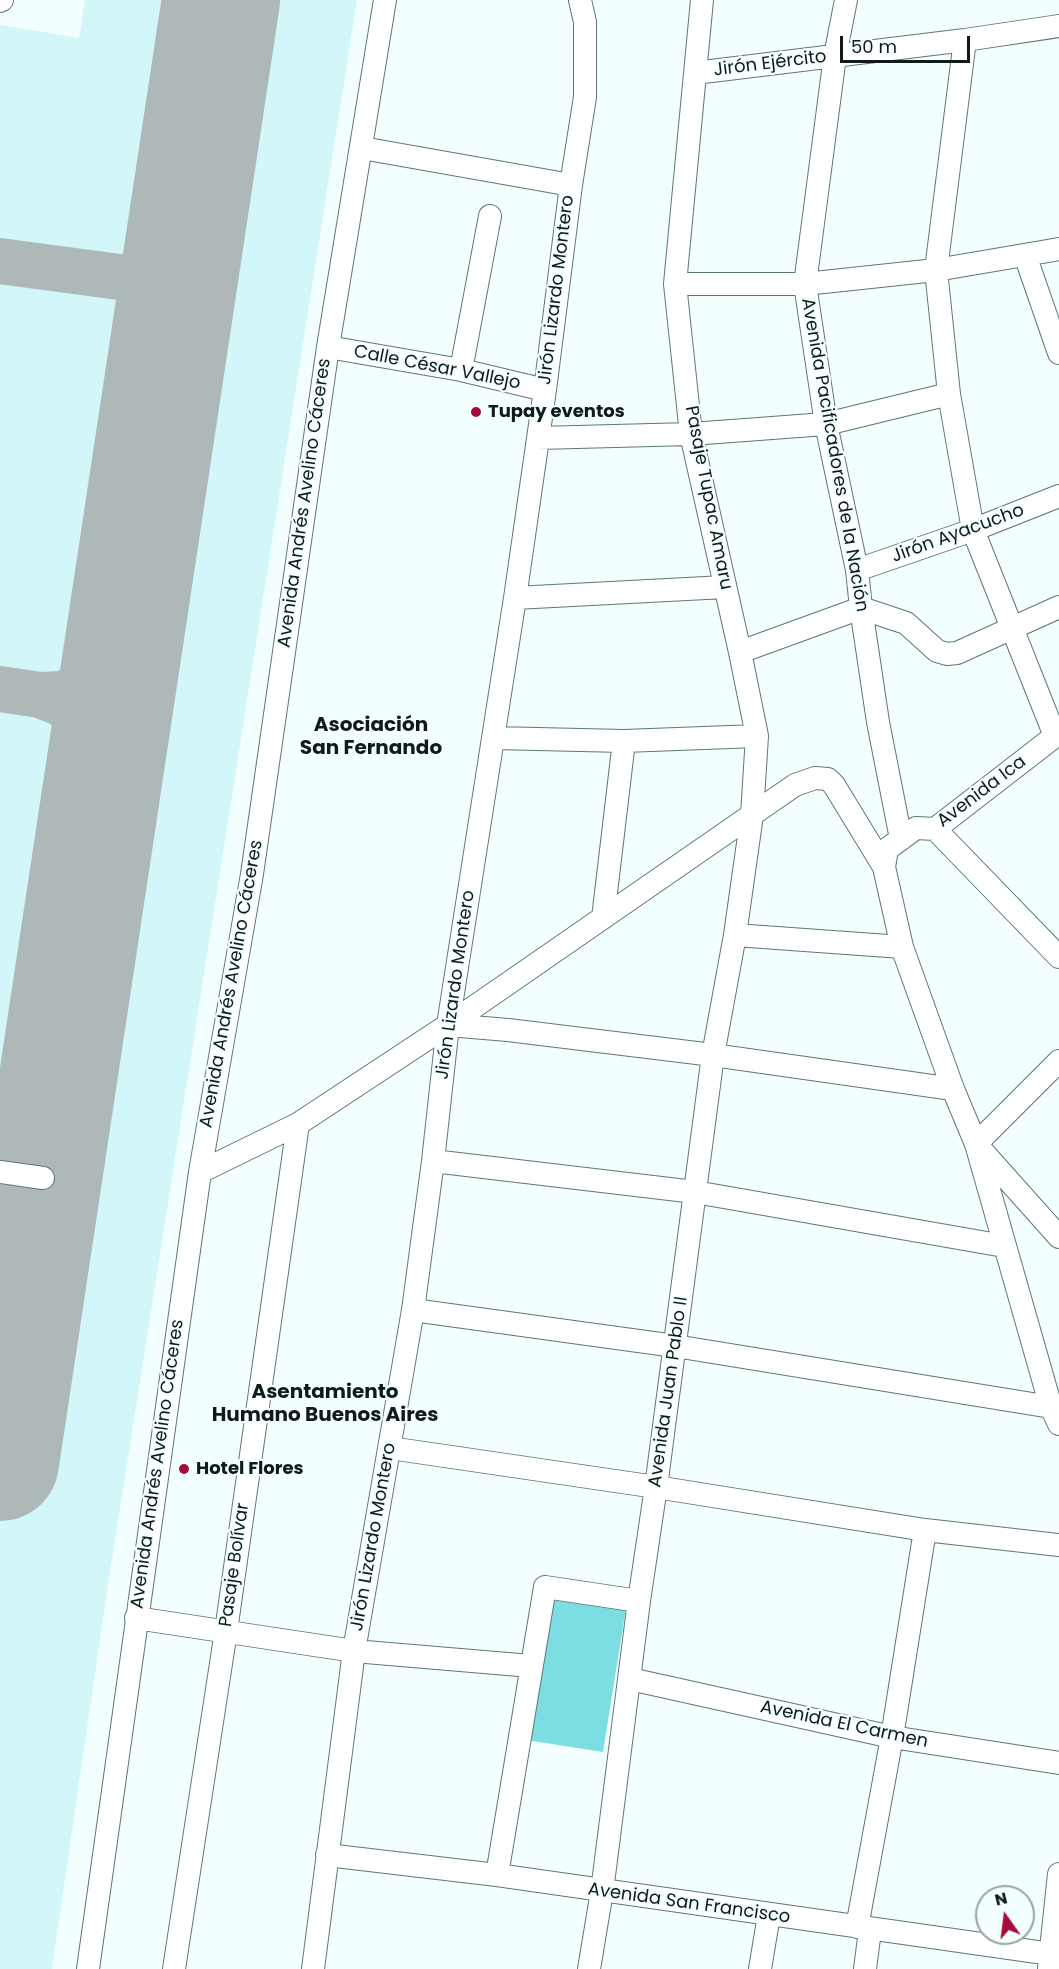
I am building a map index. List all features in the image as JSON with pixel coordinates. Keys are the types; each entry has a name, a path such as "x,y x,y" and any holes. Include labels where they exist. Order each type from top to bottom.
{"street":[{"name":"Avenida Andrés Avelino Cáceres","path":"88,1969 200,1172 252,874 328,346 385,0"},
{"name":"Jirón Lizardo Montero","path":"313,1969 354,1651 413,1310 448,1025 515,598 585,97 585,22 580,0"},
{"name":"Pasaje Tupac Amaru","path":"702,0 675,285 691,434 757,736 752,815"},
{"name":"Avenida Pacificadores de la Nación","path":"846,0 834,56 805,284 826,424 857,570 878,722 901,839"},
{"name":"Jirón Ejército","path":"695,73 965,40 1059,26"},
{"path":"965,40 936,270 949,394 973,530 1011,628 1057,735"},
{"path":"362,148 571,185"},
{"path":"461,370 490,216"},
{"path":"675,285 805,284 936,270 1059,249"},
{"path":"1025,255 1059,353"},
{"name":"Calle César Vallejo","path":"328,346 461,370 545,390"},
{"path":"538,438 691,434 826,424 949,394"},
{"name":"Jirón Ayacucho","path":"857,570 973,530 1059,496"},
{"path":"515,598 725,587"},
{"path":"740,652 861,608 906,623 937,651 947,654 957,653 1059,607"},
{"name":"Avenida Ica","path":"901,839 916,828 935,829 1057,735"},
{"path":"494,738 624,741 757,736"},
{"path":"603,918 624,741"},
{"path":"200,1172 298,1124 448,1025 795,785 815,778 828,779 845,801 884,867 902,947 953,1089 976,1144 1055,1415 675,1346 413,1310"},
{"name":"Avenida Juan Pablo II","path":"589,1969 602,1891 713,1055 735,935 752,815"},
{"path":"935,829 1059,957"},
{"path":"884,867 887,849 901,839"},
{"path":"735,935 902,947"},
{"path":"448,1025 713,1055 953,1089"},
{"path":"976,1144 1059,1061"},
{"name":"Pasaje Bolívar","path":"174,1969 226,1631 298,1124"},
{"path":"976,1144 1059,1237"},
{"path":"433,1161 695,1192 1004,1246"},
{"path":"0,1172 43,1178"},
{"path":"390,1448 925,1530 1059,1545"},
{"path":"865,1969 864,1928 925,1530"},
{"path":"497,1875 545,1587 639,1601"},
{"path":"136,1618 354,1651 531,1666"},
{"name":"Avenida El Carmen","path":"630,1679 892,1737 1059,1763"},
{"name":"Avenida San Francisco","path":"327,1855 497,1875 864,1928 1053,1961"},
{"path":"1053,1961 1059,1874"},
{"path":"760,1969 769,1915"}],"shaded area":[{"path":"85,0 357,0 106,1598 52,1969 0,1969 0,25 79,38"},
{"path":"550,1596 626,1608 603,1752 526,1740"}],"taxiway":[{"path":"0,261 179,285"},
{"path":"40,695 62,694 91,682 104,669 126,634"},
{"path":"0,689 40,695 73,711 88,728 98,749 105,773"}],"runway":[{"path":"0,1462 221,0"}],"place":[{"name":"Tupay eventos","path":"476,412"},
{"name":"Hotel Flores","path":"184,1469"}],"district":[{"name":"Asociación San Fernando","path":"371,738"},
{"name":"Asentamiento Humano Buenos Aires","path":"325,1404"}]}
